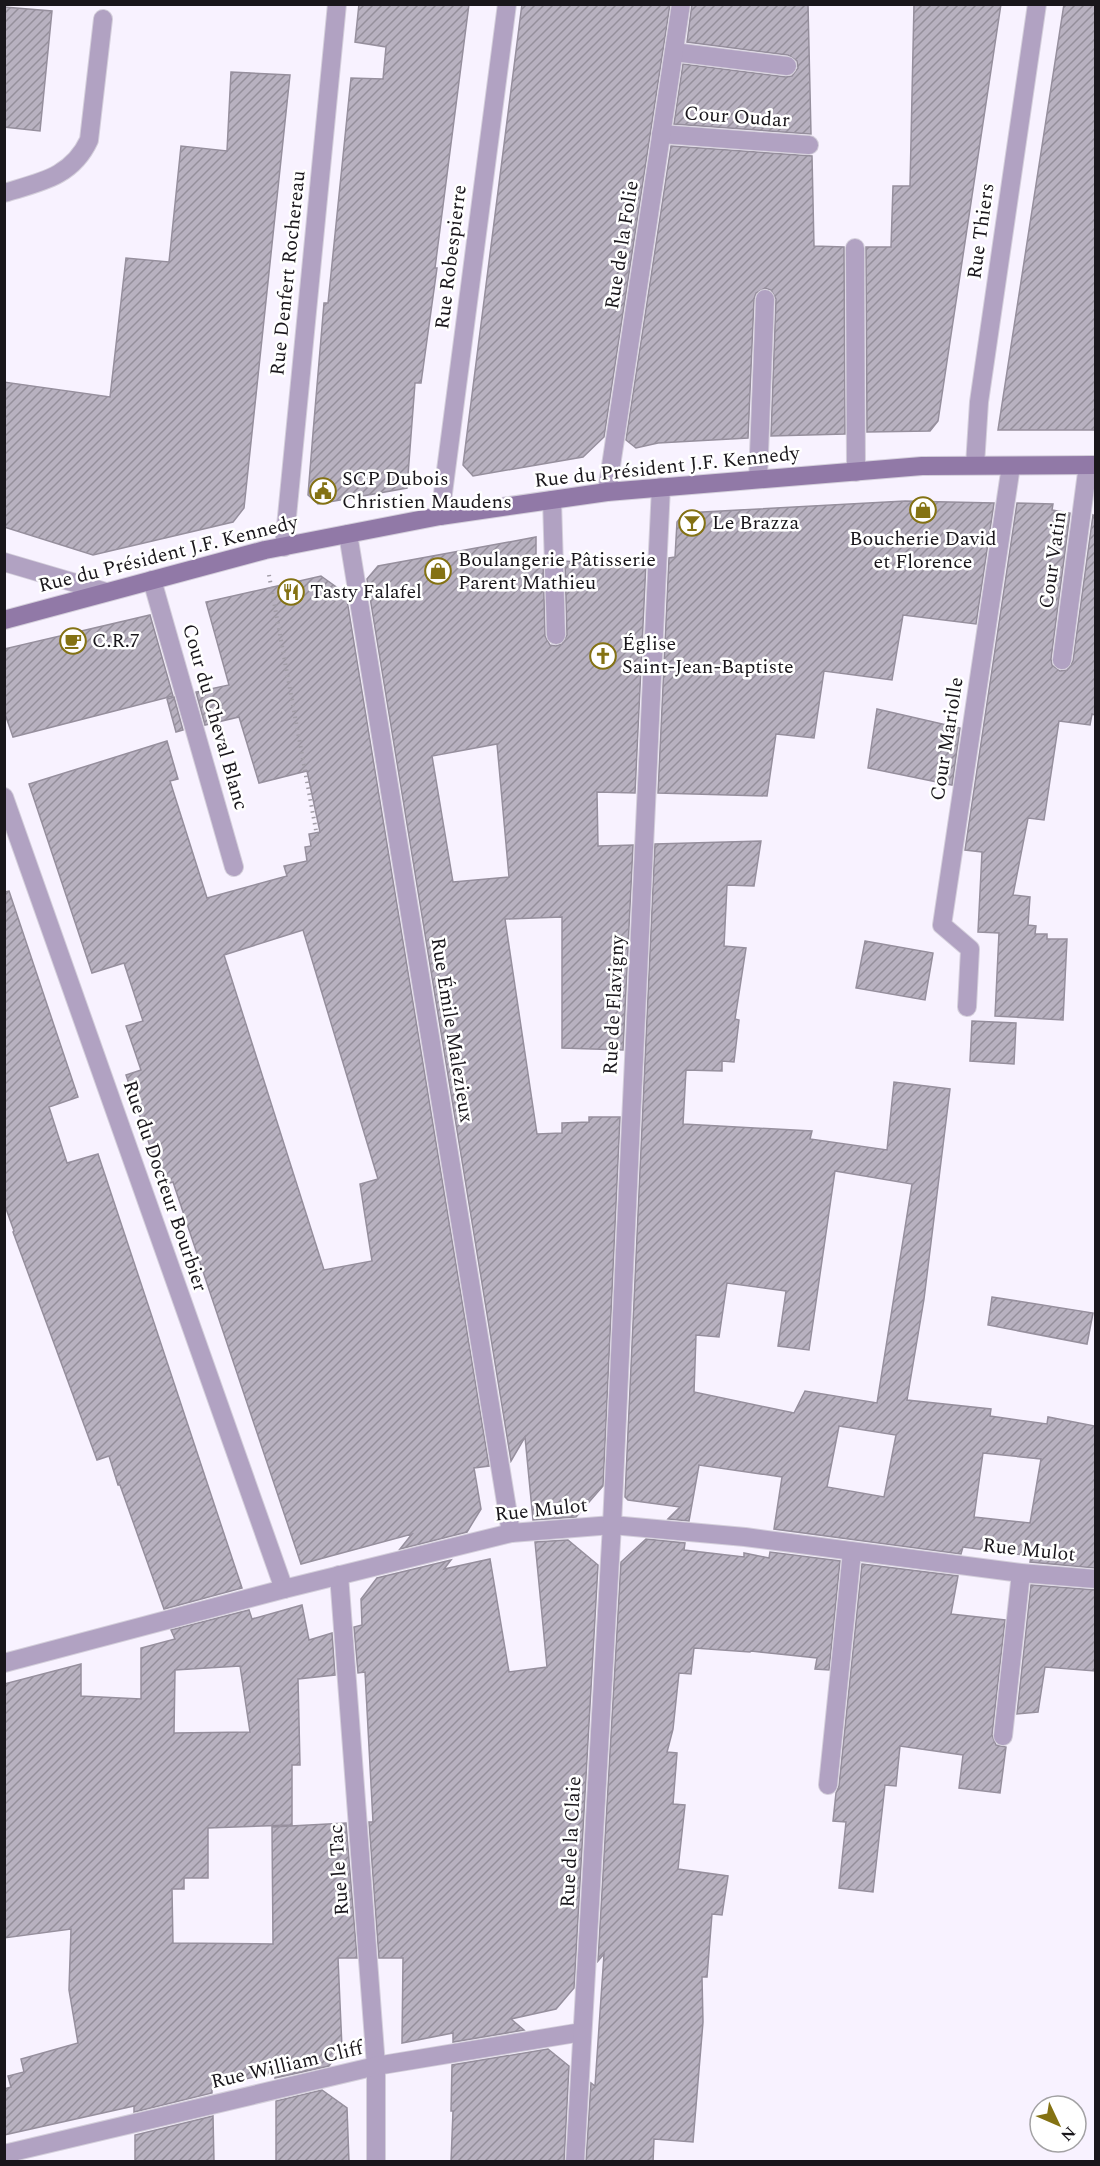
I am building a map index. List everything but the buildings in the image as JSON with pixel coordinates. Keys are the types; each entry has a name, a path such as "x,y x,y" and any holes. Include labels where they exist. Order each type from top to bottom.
{"main road":[{"name":"Rue du Président J.F. Kennedy","path":"4,620 265,550 440,516 607,492 758,478 975,465 1092,465"}],"street":[{"name":"Rue Denfert Rochereau","path":"284,547 337,4"},
{"name":"Rue Robespierre","path":"440,516 507,4"},
{"name":"Rue de la Folie","path":"607,492 681,4"},
{"name":"Rue Thiers","path":"975,465 979,402 1037,4"},
{"path":"4,193 60,175 83,154 89,140 103,19"},
{"path":"674,52 788,66"},
{"name":"Cour Oudar","path":"661,134 809,146"},
{"path":"855,248 856,472"},
{"path":"758,478 765,299"},
{"name":"Cour Vatin","path":"1062,660 1092,465"},
{"name":"Cour Mariolle","path":"967,1007 970,949 942,925 1011,466"},
{"name":"Rue de Flavigny","path":"612,1525 661,486"},
{"path":"552,500 556,635"},
{"name":"Rue Émile Malezieux","path":"348,534 511,1533"},
{"path":"4,562 106,592"},
{"name":"Cour du Cheval Blanc","path":"152,580 234,867"},
{"name":"Rue du Docteur Bourbier","path":"4,797 284,1589"},
{"name":"Rue Mulot","path":"4,1663 284,1589 511,1533 612,1525 745,1537 1021,1573 1095,1579"},
{"name":"Rue de la Claie","path":"575,2162 612,1525"},
{"path":"828,1785 852,1552"},
{"path":"1003,1736 1021,1573"},
{"name":"Rue le Tac","path":"339,1575 376,2066 376,2162"},
{"name":"Rue William Cliff","path":"4,2154 376,2066 582,2032"}],"path":[{"path":"265,550 317,836"}],"place":[{"name":"SCP Dubois Christien Maudens","path":"323,491"},
{"name":"Boucherie David et Florence","path":"923,510"},
{"name":"Le Brazza","path":"692,523"},
{"name":"Boulangerie Pâtisserie Parent Mathieu","path":"438,571"},
{"name":"Tasty Falafel","path":"291,592"},
{"name":"C.R.7","path":"73,641"},
{"name":"Église Saint-Jean-Baptiste","path":"603,656"}]}
